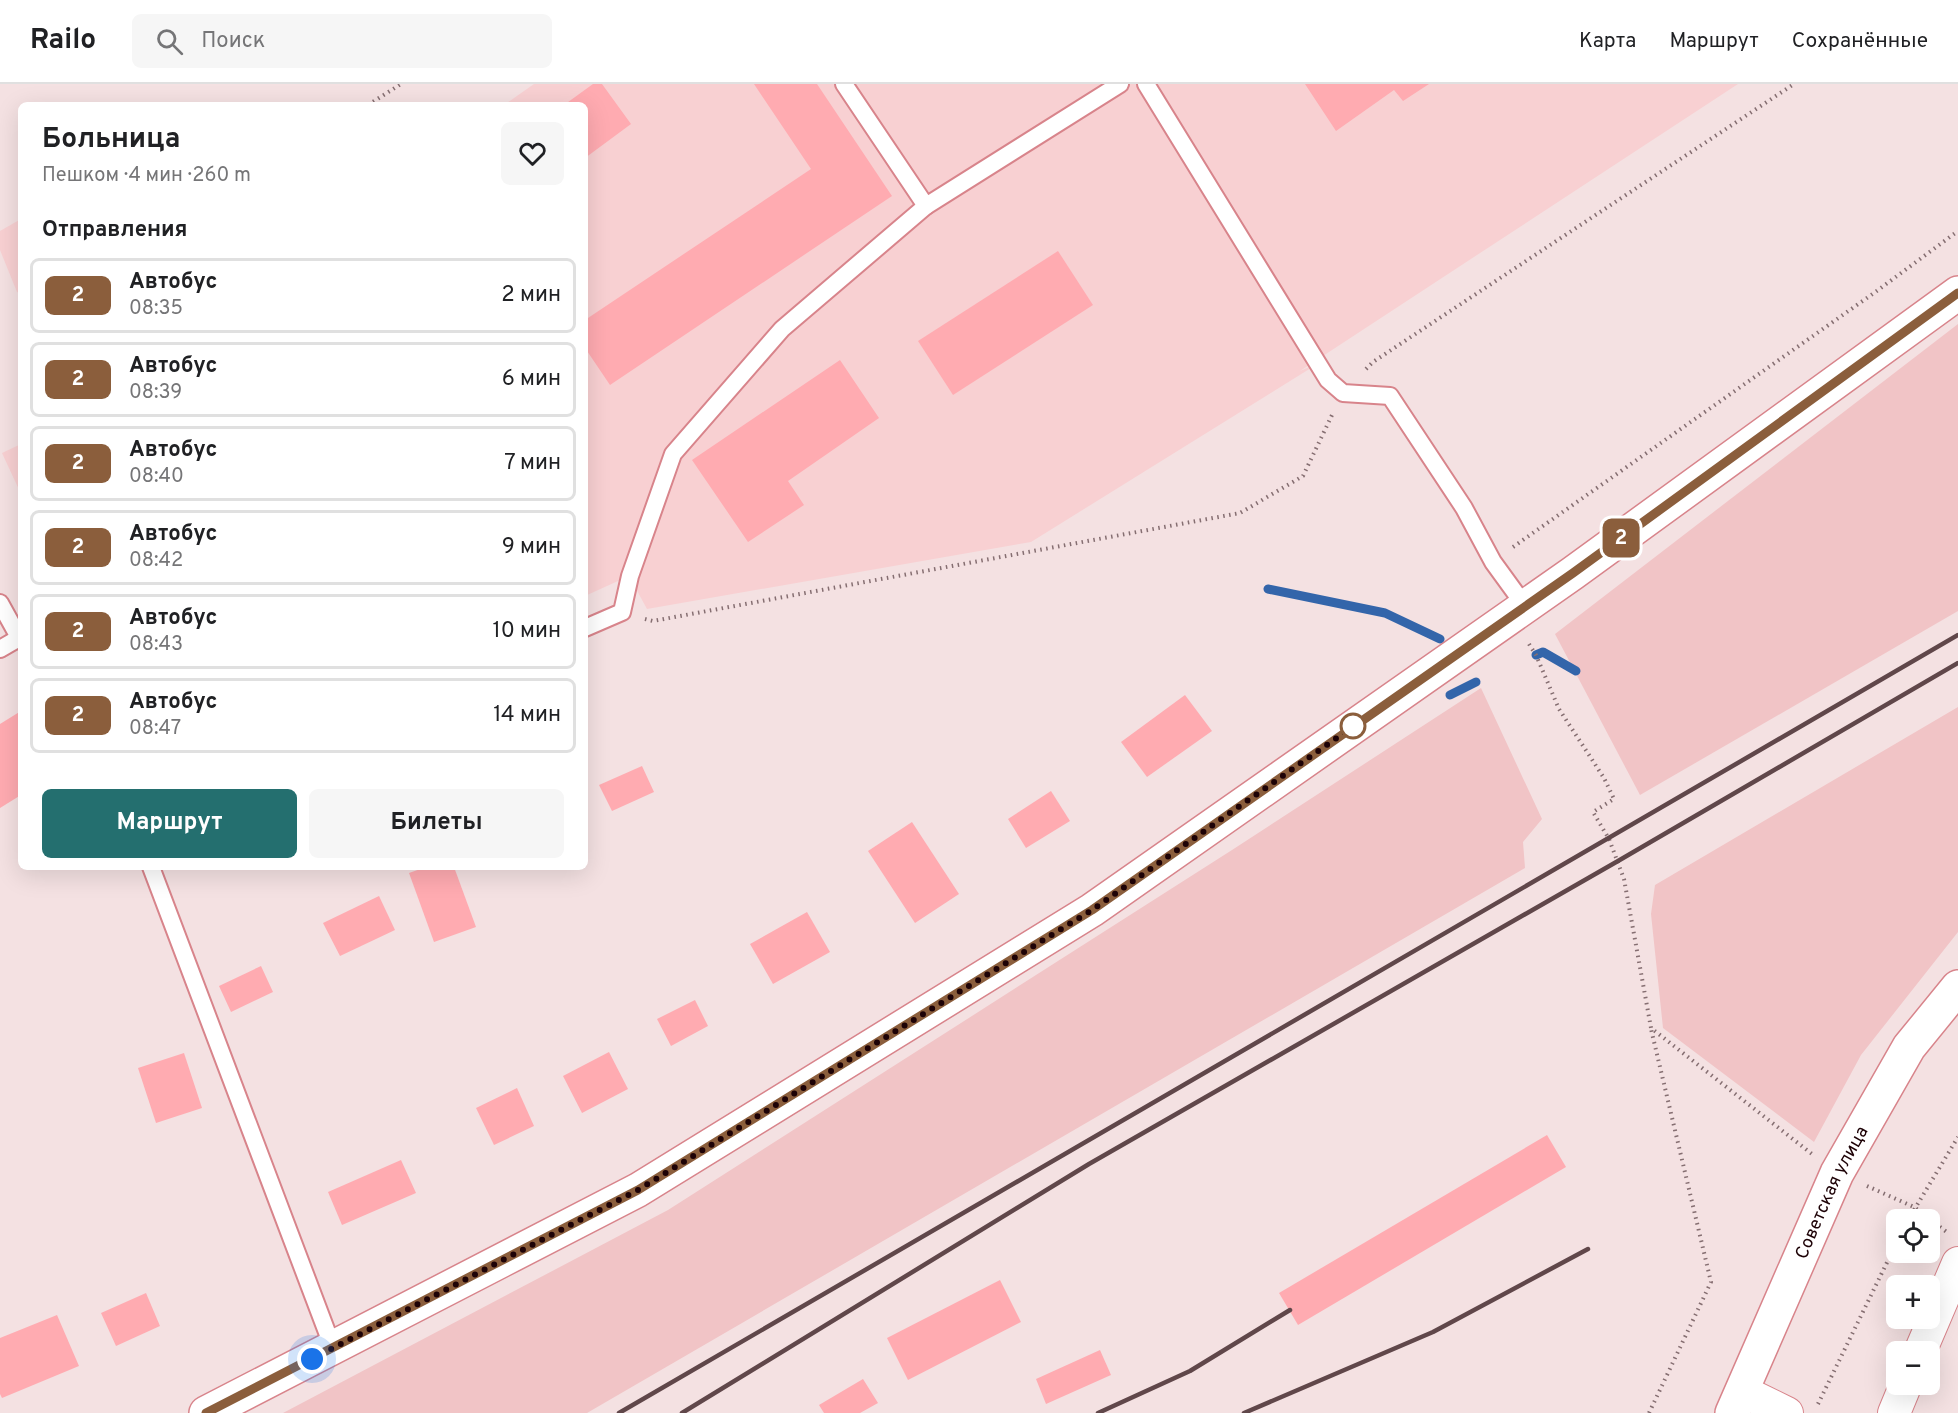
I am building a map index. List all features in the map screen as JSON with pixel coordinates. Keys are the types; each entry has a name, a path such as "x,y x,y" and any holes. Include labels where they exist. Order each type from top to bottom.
{"main road":[{"path":"206,1413 638,1190 1092,910 1517,611 1958,293"},
{"name":"Советская улица","path":"1737,1402 1837,1173 1910,1047 1958,987"}],"street":[{"path":"1924,1341 1954,1248"},
{"path":"1894,1413 1901,1395"},
{"path":"1737,1402 1787,1413"}],"lane":[{"path":"844,84 926,206"},
{"path":"588,627 622,612 630,576 673,454 782,329 926,206 1120,84"},
{"path":"1146,84 1328,380 1343,393 1390,396 1464,508 1517,611"},
{"path":"0,603 18,636"},
{"path":"0,649 18,641"},
{"path":"152,870 333,1348"}],"path":[{"path":"373,102 401,84"},
{"path":"622,612 653,621 1240,513 1303,476 1343,393 1373,362 1794,84"},
{"path":"1493,562 1958,231"},
{"path":"1517,611 1559,709 1604,778 1614,799 1593,812 1609,839 1624,879 1651,1028 1711,1282 1649,1413"},
{"path":"1651,1028 1837,1173 1914,1207 1954,1248"},
{"path":"1914,1207 1958,1137"},
{"path":"1814,1413 1887,1263"}],"shaded area":[{"path":"534,84 1738,84 1300,371 1319,363 1031,542 647,609 629,576 588,595 588,102 508,102"},
{"path":"18,221 18,292 0,250 0,231"},
{"path":"1958,324 1958,611 1640,795 1555,634"},
{"path":"18,445 18,488 2,453"},
{"path":"1481,688 1542,819 1523,842 1525,868 587,1413 283,1413 668,1210"},
{"path":"1958,707 1958,932 1861,1055 1814,1142 1663,1028 1651,914 1655,885"}],"building":[{"path":"593,84 602,84 631,124 588,156 588,102 568,102"},
{"path":"754,84 817,84 892,196 610,385 588,352 588,318 811,169"},
{"path":"1305,84 1429,84 1403,101 1394,90 1336,131"},
{"path":"1058,251 1093,305 953,395 918,341"},
{"path":"840,360 879,418 788,481 804,505 748,542 692,460"},
{"path":"1185,695 1212,731 1147,777 1121,742"},
{"path":"18,713 18,797 0,808 0,724"},
{"path":"642,766 654,792 612,811 599,785"},
{"path":"1051,791 1070,821 1026,848 1008,819"},
{"path":"912,822 959,894 915,923 868,851"},
{"path":"418,870 455,870 476,927 434,942 409,873"},
{"path":"379,896 395,930 340,956 323,923"},
{"path":"807,912 830,952 773,984 750,944"},
{"path":"261,966 273,992 231,1012 219,986"},
{"path":"695,1000 708,1026 671,1046 657,1019"},
{"path":"609,1052 628,1089 582,1113 563,1076"},
{"path":"184,1053 202,1108 156,1123 138,1068"},
{"path":"517,1088 534,1126 494,1145 476,1108"},
{"path":"1547,1135 1566,1167 1298,1325 1279,1293"},
{"path":"401,1160 416,1193 342,1225 328,1192"},
{"path":"1000,1280 1021,1322 908,1380 887,1338"},
{"path":"146,1293 160,1326 116,1346 101,1313"},
{"path":"57,1315 79,1366 2,1398 0,1394 0,1338"},
{"path":"1100,1350 1111,1375 1046,1404 1036,1379"},
{"path":"863,1379 878,1403 860,1413 824,1413 819,1405"}],"waterway":[{"path":"1268,589 1385,613 1440,639"},
{"path":"1536,655 1543,652 1576,671"},
{"path":"1450,695 1476,682"}],"railway":[{"path":"619,1413 1958,635"},
{"path":"682,1413 1089,1164 1958,663"},
{"path":"1244,1413 1433,1332 1588,1249"},
{"path":"1098,1413 1190,1371 1290,1310"}],"bus line":[{"name":"2","path":"206,1413 638,1190 1092,910 1573,573 1958,293"}],"route":[{"path":"312,1359 638,1190 1092,910 1358,723 1353,726"}]}
